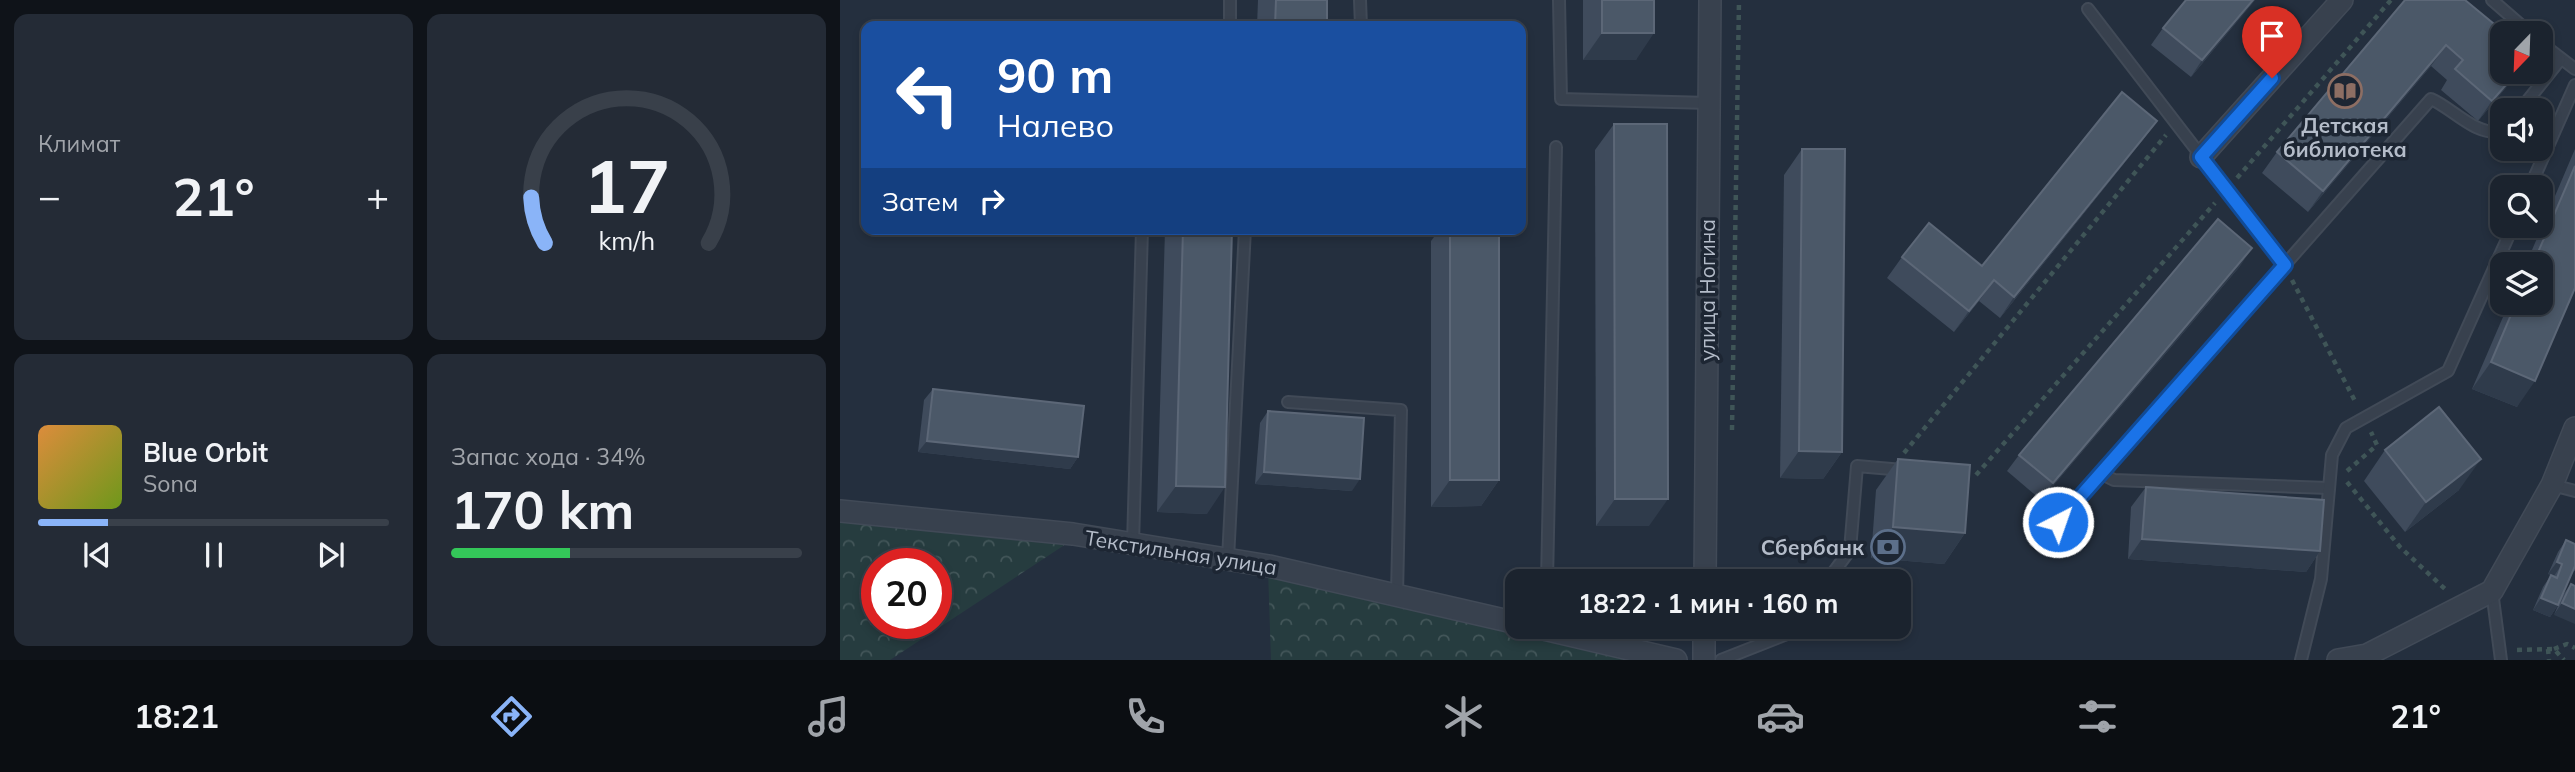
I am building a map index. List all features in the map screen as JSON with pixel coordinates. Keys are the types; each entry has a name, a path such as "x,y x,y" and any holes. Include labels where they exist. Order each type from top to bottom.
{"street":[{"name":"улица Ногина","path":"1705,569 1710,0"},
{"path":"2201,157 2342,0"},
{"path":"2338,660 2367,655 2492,591 2552,485 2575,428"},
{"name":"Текстильная улица","path":"840,511 1073,534 1228,559 1505,620"},
{"path":"1587,639 1675,660"},
{"path":"1704,639 1704,660"}],"lane":[{"path":"1230,0 1230,21"},
{"path":"1360,0 1361,21"},
{"path":"1559,0 1561,99 1709,103"},
{"path":"2492,0 2516,21"},
{"path":"2088,9 2285,265"},
{"path":"2553,54 2575,69"},
{"path":"2530,98 2560,60"},
{"path":"2535,175 2575,85"},
{"path":"2058,522 2431,99 2445,105 2473,126 2490,129"},
{"path":"1547,569 1556,147"},
{"path":"1133,544 1142,235"},
{"path":"1228,559 1245,235"},
{"path":"2301,660 2321,579 2332,455 2346,428 2448,371 2508,238"},
{"path":"1288,402 1401,410 1397,595"},
{"path":"1836,569 1850,550 1857,466 1915,471"},
{"path":"2100,473 2115,480 2329,488"},
{"path":"2552,485 2575,491"},
{"path":"2492,591 2500,656"},
{"path":"1721,660 1774,639"}],"path":[{"path":"1732,432 1739,0"},
{"path":"1976,475 2391,0"},
{"path":"1891,469 2175,123"},
{"path":"2285,265 2377,445 2342,475 2400,547 2463,606"},
{"path":"2500,656 2551,649 2567,644 2575,648"},
{"path":"2549,660 2551,649"},
{"path":"2551,649 2564,660"}],"green space":[{"path":"840,519 1066,544 952,619 952,548 861,548 861,639 922,639 890,660 840,660"},
{"path":"1268,569 1505,625 1505,639 1565,639 1654,660 1271,660"}],"building":[{"path":"1276,0 1327,0 1327,21 1275,21"},
{"path":"1602,0 1654,0 1654,33 1602,33"},
{"path":"2186,0 2253,0 2202,60 2163,28"},
{"path":"2405,0 2465,0 2490,21 2490,84 2507,84 2495,98 2490,99 2455,69 2463,60 2446,45 2323,191 2277,152"},
{"path":"2122,92 2157,121 2014,297 1994,280 1969,311 1902,257 1929,223 1982,266"},
{"path":"1614,124 1667,124 1668,499 1615,499"},
{"path":"1802,149 1845,149 1842,452 1799,451"},
{"path":"2575,166 2575,288 2535,381 2491,362 2511,315 2553,315 2553,252 2538,252 2544,238 2553,238 2553,217"},
{"path":"2218,219 2252,248 2053,483 2019,455"},
{"path":"1183,235 1232,235 1225,487 1176,486"},
{"path":"1450,235 1499,235 1499,480 1450,480"},
{"path":"933,389 1084,406 1078,457 927,441"},
{"path":"2439,407 2481,459 2426,502 2385,450"},
{"path":"1268,411 1364,418 1360,479 1264,472"},
{"path":"1898,459 1970,465 1965,533 1893,527"},
{"path":"2146,487 2324,500 2320,551 2142,539"},
{"path":"2566,540 2575,544 2575,566 2558,605 2541,598 2551,575 2557,578 2562,564 2557,562"},
{"path":"2571,584 2575,586 2575,609 2562,603"}],"place":[{"name":"Детская библиотека","path":"2345,91"},
{"name":"Сбербанк","path":"1888,547"}],"route":[{"path":"2058,522 2285,265 2201,157 2272,78"}]}
